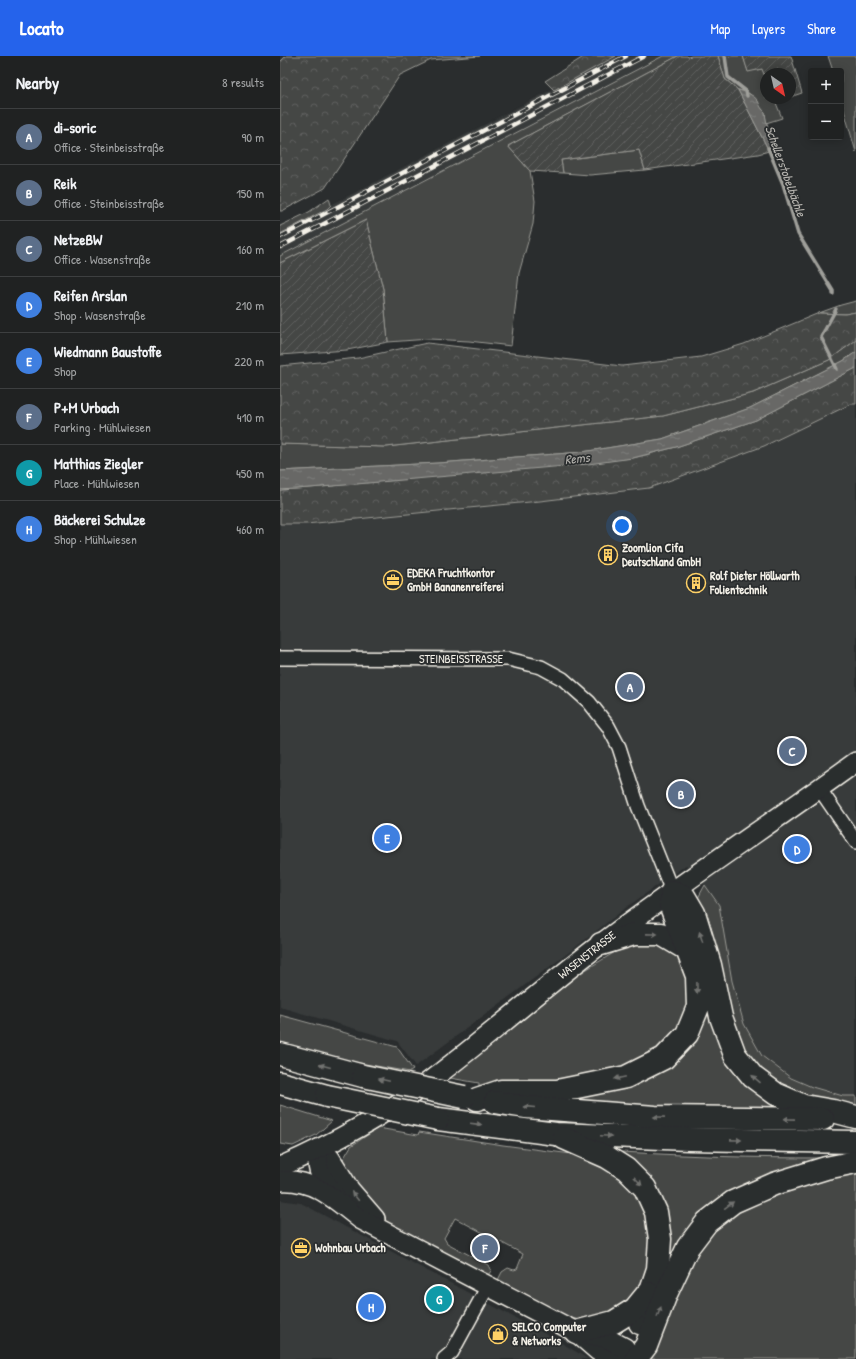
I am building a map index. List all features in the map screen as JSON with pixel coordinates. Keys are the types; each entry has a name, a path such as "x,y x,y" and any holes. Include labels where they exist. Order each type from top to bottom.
{"highway":[{"path":"470,1098 501,1091 557,1092 626,1077 664,1058 687,1034 698,1007 697,976 670,904 672,891 684,896 694,913 710,965 721,1016 735,1055 753,1077 776,1094 804,1106 833,1111 856,1118"},
{"path":"600,944 634,934 661,934 688,950"},
{"path":"280,1054 363,1076 470,1098 525,1107 655,1117 856,1118"},
{"path":"280,1083 327,1096 438,1119 556,1134 689,1139 856,1142"},
{"path":"556,1134 607,1157 626,1169 645,1188 656,1212 660,1239 658,1269 634,1341 634,1359"},
{"path":"634,1359 646,1346 666,1294 688,1247 707,1222 733,1202 774,1184 826,1168 856,1162"},
{"path":"576,1332 614,1322 635,1309 650,1291"}],"street":[{"name":"STEINBEISSTRASSE","path":"280,658 508,659 541,667 563,679 589,702 608,726 619,747 638,806 672,891"},
{"name":"WASENSTRASSE","path":"280,1167 320,1149 370,1121 427,1083 600,944 672,891 856,762"},
{"path":"819,788 856,842"},
{"path":"339,1202 319,1173 317,1163 320,1149 330,1158 358,1200 390,1236"},
{"path":"280,1181 292,1180 310,1184 339,1202 360,1219 390,1236 576,1332 598,1351 612,1359"},
{"path":"444,1359 452,1352 488,1286"},
{"path":"576,1332 606,1338 625,1348 634,1359"}],"shaded area":[{"path":"616,56 663,56 280,256 280,234 327,209 331,205"},
{"path":"851,404 856,404 856,1096 843,1096 812,1087 791,1078 762,1056 744,1024 732,981 719,905 705,885 686,865 627,907 571,951 416,1066 397,1041 280,1007 280,524 306,524 540,501"},
{"path":"280,1200 301,1203 560,1342 588,1359 280,1359"}],"green space":[{"path":"286,56 480,56 431,60 400,75 325,188 280,211 280,62"},
{"path":"585,56 616,56 554,90 545,81"},
{"path":"663,56 678,56 508,146 530,171 535,201 533,224 519,273 511,346 469,341 429,339 388,342 383,289 366,220 280,263 280,256"},
{"path":"678,56 718,56 725,79 738,90 769,151 758,154 645,170 639,150 561,160 563,173 530,171 508,146"},
{"path":"718,56 743,56 748,71 760,69 760,104 776,104 782,118 766,123 765,112 760,107 757,100 746,91 738,90 725,79"},
{"path":"743,56 791,56 795,68 760,68 760,69 748,72"},
{"path":"828,56 856,56 856,152 844,110 844,68 832,68"},
{"path":"796,73 802,93 796,95"},
{"path":"639,150 645,170 590,175 563,173 561,160"},
{"path":"329,198 331,205 327,209 280,234 280,226 309,212"},
{"path":"366,220 383,289 388,342 347,350 280,355 280,263"},
{"path":"856,301 856,312 845,314 819,313 841,305"},
{"path":"856,312 856,340 829,360 753,393 663,416 386,447 280,444 280,366 358,358 427,343 622,366 701,357 744,344 819,313 845,314"},
{"path":"856,340 856,352 843,361 750,408 662,439 582,452 438,463 280,471 280,444 386,447 663,416 753,393 829,360"},
{"path":"856,368 856,404 851,404 764,446 649,488 540,501 306,524 280,524 280,490 633,458 676,447 756,420"},
{"path":"705,885 719,905 732,981 744,1024 762,1056 791,1078 812,1087 843,1096 856,1096 856,1110 805,1103 746,1062 729,1025 698,898"},
{"path":"630,943 665,944 689,967 692,1004 673,1043 630,1072 525,1088 479,1086 479,1083 450,1078 582,972"},
{"path":"705,986 718,1028 786,1108 784,1113 561,1101 669,1062"},
{"path":"280,1015 397,1047 413,1070 410,1072 332,1058 280,1044"},
{"path":"280,1105 332,1121 316,1135 293,1146 280,1144"},
{"path":"378,1128 418,1135 419,1132 579,1155 599,1160 640,1192 655,1234 645,1284 617,1314 582,1321 569,1317 503,1285 498,1280 502,1272 508,1268 514,1270 517,1269 523,1254 455,1218 444,1238 447,1243 488,1265 491,1271 488,1275 483,1275 382,1221 367,1207 342,1161 351,1146"},
{"path":"622,1152 772,1158 823,1158 727,1199 643,1343 667,1246 621,1157"},
{"path":"856,1171 856,1359 648,1359 682,1271 722,1219 788,1187"}],"water":[{"path":"738,90 746,92 754,97 765,112 770,137 769,151"},
{"name":"Rems","path":"856,352 856,368 756,420 676,447 633,458 588,464 280,490 280,471 438,463 582,452 662,439 750,408 843,361"}],"waterway":[{"name":"Schellerstobelbächle","path":"725,56 728,77 746,91 747,96"},
{"name":"Schellerstobelbächle","path":"768,148 783,184 798,234 833,291 833,294"},
{"name":"Schellerstobelbächle","path":"836,309 821,337 837,369"}],"railway":[{"path":"280,237 626,56"},
{"path":"280,247 644,56"}],"place":[{"name":"Zoomlion Cifa Deutschland GmbH","path":"608,555"},
{"name":"EDEKA Fruchtkontor GmbH Bananenreiferei","path":"393,580"},
{"name":"Rolf Dieter Höllwarth Folientechnik","path":"696,583"},
{"name":"di-soric","path":"630,687"},
{"name":"NetzeBW","path":"792,751"},
{"name":"Reik","path":"681,794"},
{"name":"Wiedmann Baustoffe","path":"387,838"},
{"name":"Reifen Arslan","path":"797,849"},
{"name":"Wohnbau Urbach","path":"301,1248"},
{"name":"P+M Urbach","path":"485,1248"},
{"name":"Matthias Ziegler","path":"439,1299"},
{"name":"Bäckerei Schulze","path":"371,1307"},
{"name":"SELCO Computer & Networks","path":"498,1334"}]}
